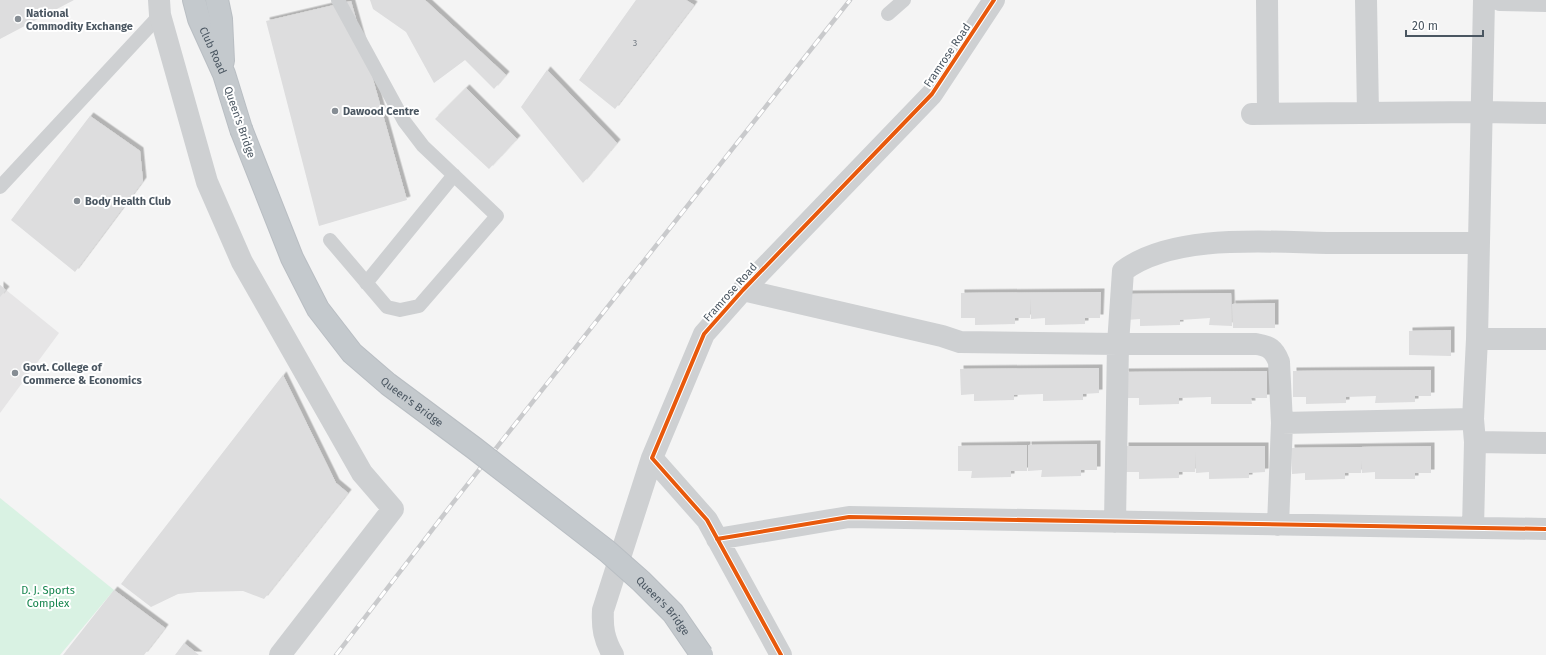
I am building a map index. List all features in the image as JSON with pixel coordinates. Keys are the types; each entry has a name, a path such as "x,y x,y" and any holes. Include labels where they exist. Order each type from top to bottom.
{"highway":[{"name":"Club Road","path":"194,0 199,19 224,74"},
{"name":"Club Road","path":"217,0 221,19 224,74"},
{"name":"Queen's Bridge","path":"224,74 241,129 269,202 305,284 318,309 352,353 388,384 480,453 607,552 641,581 673,613 702,655"}],"street":[{"name":"Framrose Road","path":"613,655 605,640 602,628 603,610 652,458 704,334 743,290 932,94 994,0"},
{"path":"1267,0 1260,114 1482,112 1546,113"},
{"path":"1366,0 1368,113"},
{"path":"1473,528 1475,442 1473,419 1477,339 1484,0"},
{"path":"1500,0 1546,2"},
{"path":"159,7 207,182 242,262 362,473 393,508 280,655"},
{"path":"1115,522 1118,344 1123,271 1136,261 1165,252 1214,242 1478,243"},
{"path":"743,290 942,336 960,342 1256,344 1268,346 1276,353 1279,362 1282,423 1278,525"},
{"path":"1477,339 1546,339"},
{"path":"1282,423 1473,419"},
{"path":"1475,442 1546,443"},
{"path":"652,458 707,520 781,655"},
{"path":"717,539 849,517 1546,529"}],"lane":[{"path":"330,240 387,307 400,310 419,306 497,216 423,146 404,121 338,0"},
{"path":"888,14 904,0"},
{"path":"0,187 159,7"},
{"path":"366,283 454,175"}],"shaded area":[{"name":"Govt. College of Commerce & Economics","path":"0,285 59,333 0,413"}],"green space":[{"name":"D. J. Sports Complex","path":"0,498 114,590 60,655 0,655"}],"building":[{"name":"National Commodity Exchange","path":"0,0 74,0 0,39"},
{"path":"370,0 425,0 506,75 494,89 465,60 434,83 406,32 373,9"},
{"path":"636,0 686,0 694,5 615,109 579,80"},
{"name":"Dawood Centre","path":"351,1 407,200 319,226 266,21"},
{"path":"547,70 617,143 583,183 521,107"},
{"path":"466,88 517,139 489,169 435,119"},
{"name":"Body Health Club","path":"90,116 140,151 143,181 75,272 11,220"},
{"path":"0,285 6,290 0,297"},
{"path":"1101,292 1100,318 1085,318 1085,324 1045,325 1045,318 1031,319 1031,298 1030,318 1015,318 1015,324 975,325 975,318 961,318 961,293"},
{"path":"1231,293 1232,326 1209,325 1210,318 1180,320 1180,325 1140,326 1140,319 1127,320 1127,294"},
{"path":"1275,303 1275,328 1233,328 1232,304"},
{"path":"1451,330 1451,356 1409,355 1409,331"},
{"path":"1099,368 1099,393 1083,394 1083,400 1043,401 1043,394 1014,395 1014,400 974,401 974,394 961,395 960,369"},
{"path":"1431,370 1431,396 1415,396 1415,402 1375,403 1376,396 1346,397 1346,403 1306,404 1306,397 1293,397 1293,371"},
{"path":"1267,371 1267,398 1251,398 1252,404 1211,404 1211,397 1179,398 1179,404 1139,405 1139,398 1126,398 1125,372"},
{"path":"283,375 336,483 348,493 264,599 243,591 198,592 178,594 151,607 121,584"},
{"path":"1097,444 1097,470 1081,470 1081,476 1041,477 1042,470 1028,471 1028,445"},
{"path":"1027,445 1027,471 1011,471 1011,477 971,478 972,471 958,471 958,446"},
{"path":"1125,446 1265,446 1265,472 1249,473 1249,478 1209,479 1209,472 1196,473 1195,452 1195,472 1179,472 1179,478 1139,479 1139,472 1126,472"},
{"path":"1431,446 1431,473 1415,473 1415,479 1375,479 1375,472 1362,473 1361,461 1361,473 1345,473 1345,479 1305,480 1305,473 1292,474 1291,448"},
{"path":"114,590 165,628 144,655 63,655"},
{"path":"184,643 199,655 175,655"}],"railway":[{"path":"336,655 452,504 850,0"}],"cycle path":[{"path":"781,655 707,520 652,458 704,334 743,290 932,94 994,0"},
{"path":"717,539 849,517 1546,529"}],"place":[{"name":"National Commodity Exchange","path":"18,19"},
{"name":"Dawood Centre","path":"335,111"},
{"name":"Body Health Club","path":"77,201"},
{"name":"Govt. College of Commerce & Economics","path":"15,373"}]}
